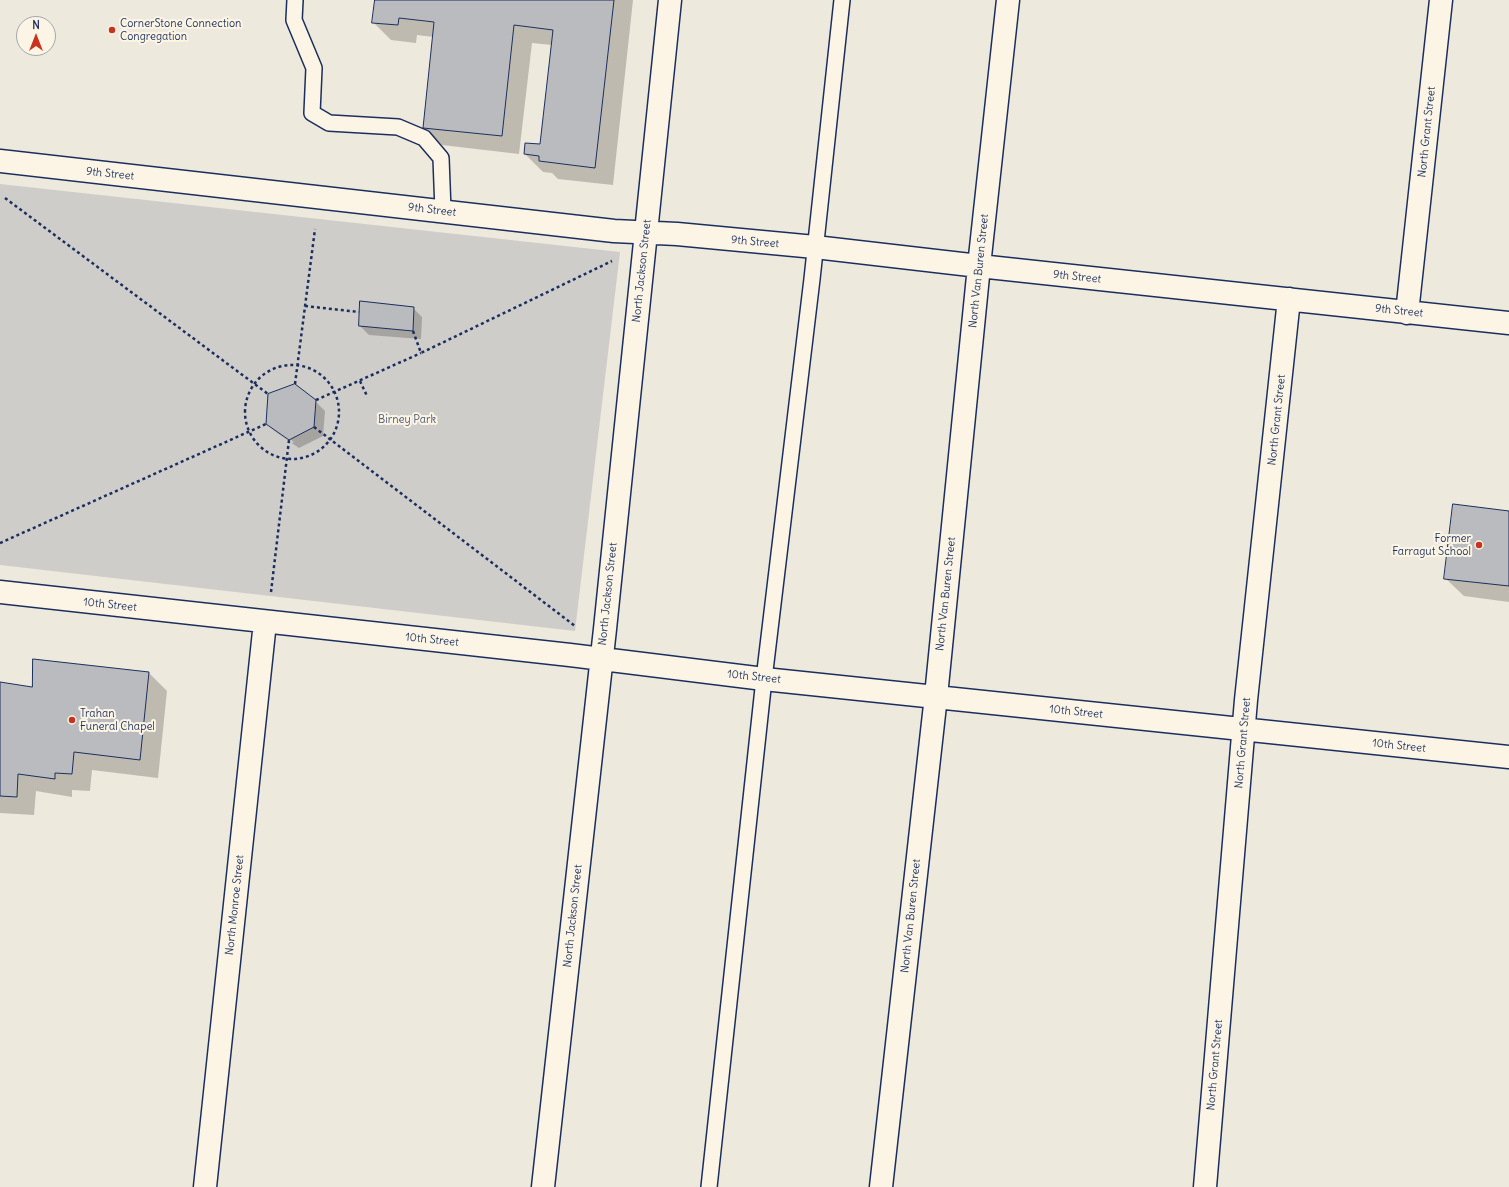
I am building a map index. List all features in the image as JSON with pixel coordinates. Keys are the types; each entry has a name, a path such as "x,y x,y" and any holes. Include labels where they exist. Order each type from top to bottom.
{"street":[{"name":"North Jackson Street","path":"542,1187 601,660 670,0"},
{"name":"North Van Buren Street","path":"881,1187 936,696 979,266 1008,0"},
{"name":"North Grant Street","path":"1407,312 1441,0"},
{"name":"9th Street","path":"0,161 614,231 676,234 815,247 1509,323"},
{"name":"North Grant Street","path":"1205,1187 1244,730 1289,299"},
{"name":"10th Street","path":"0,592 764,679 1509,757"},
{"name":"North Monroe Street","path":"205,1187 265,622"}],"lane":[{"path":"295,0 294,20 314,68 312,113 329,123 398,127 424,138 441,158 443,211"},
{"path":"710,1187 764,679 815,247 842,0"}],"path":[{"path":"5,198 268,394"},
{"path":"295,384 315,229"},
{"path":"316,400 421,353 612,261"},
{"path":"305,306 360,312"},
{"path":"413,331 421,353"},
{"path":"284,365 307,366 324,376 335,392 339,401 339,421 330,440 325,446 311,455 295,459 271,454 265,450 258,444 249,431 246,422 245,412 249,393 254,384 262,375 284,365"},
{"path":"360,381 367,396"},
{"path":"0,543 266,424"},
{"path":"314,427 575,626"},
{"path":"271,592 289,440"}],"green space":[{"name":"Birney Park","path":"0,184 620,252 575,631 0,565"}],"building":[{"path":"375,0 614,0 595,168 539,161 539,156 524,154 525,143 540,144 553,30 514,25 502,136 423,128 434,22 399,18 398,25 372,23"},
{"path":"360,301 414,307 413,331 359,326"},
{"path":"295,384 316,400 314,427 289,440 266,424 268,394"},
{"name":"Former Farragut School","path":"1453,504 1509,511 1509,586 1444,579"},
{"name":"Trahan Funeral Chapel","path":"33,659 149,672 140,760 74,752 72,774 55,773 55,779 18,774 17,797 0,796 0,682 32,687"}],"place":[{"name":"CornerStone Connection Congregation","path":"112,30"},
{"name":"Former Farragut School","path":"1479,545"},
{"name":"Trahan Funeral Chapel","path":"72,720"}]}
